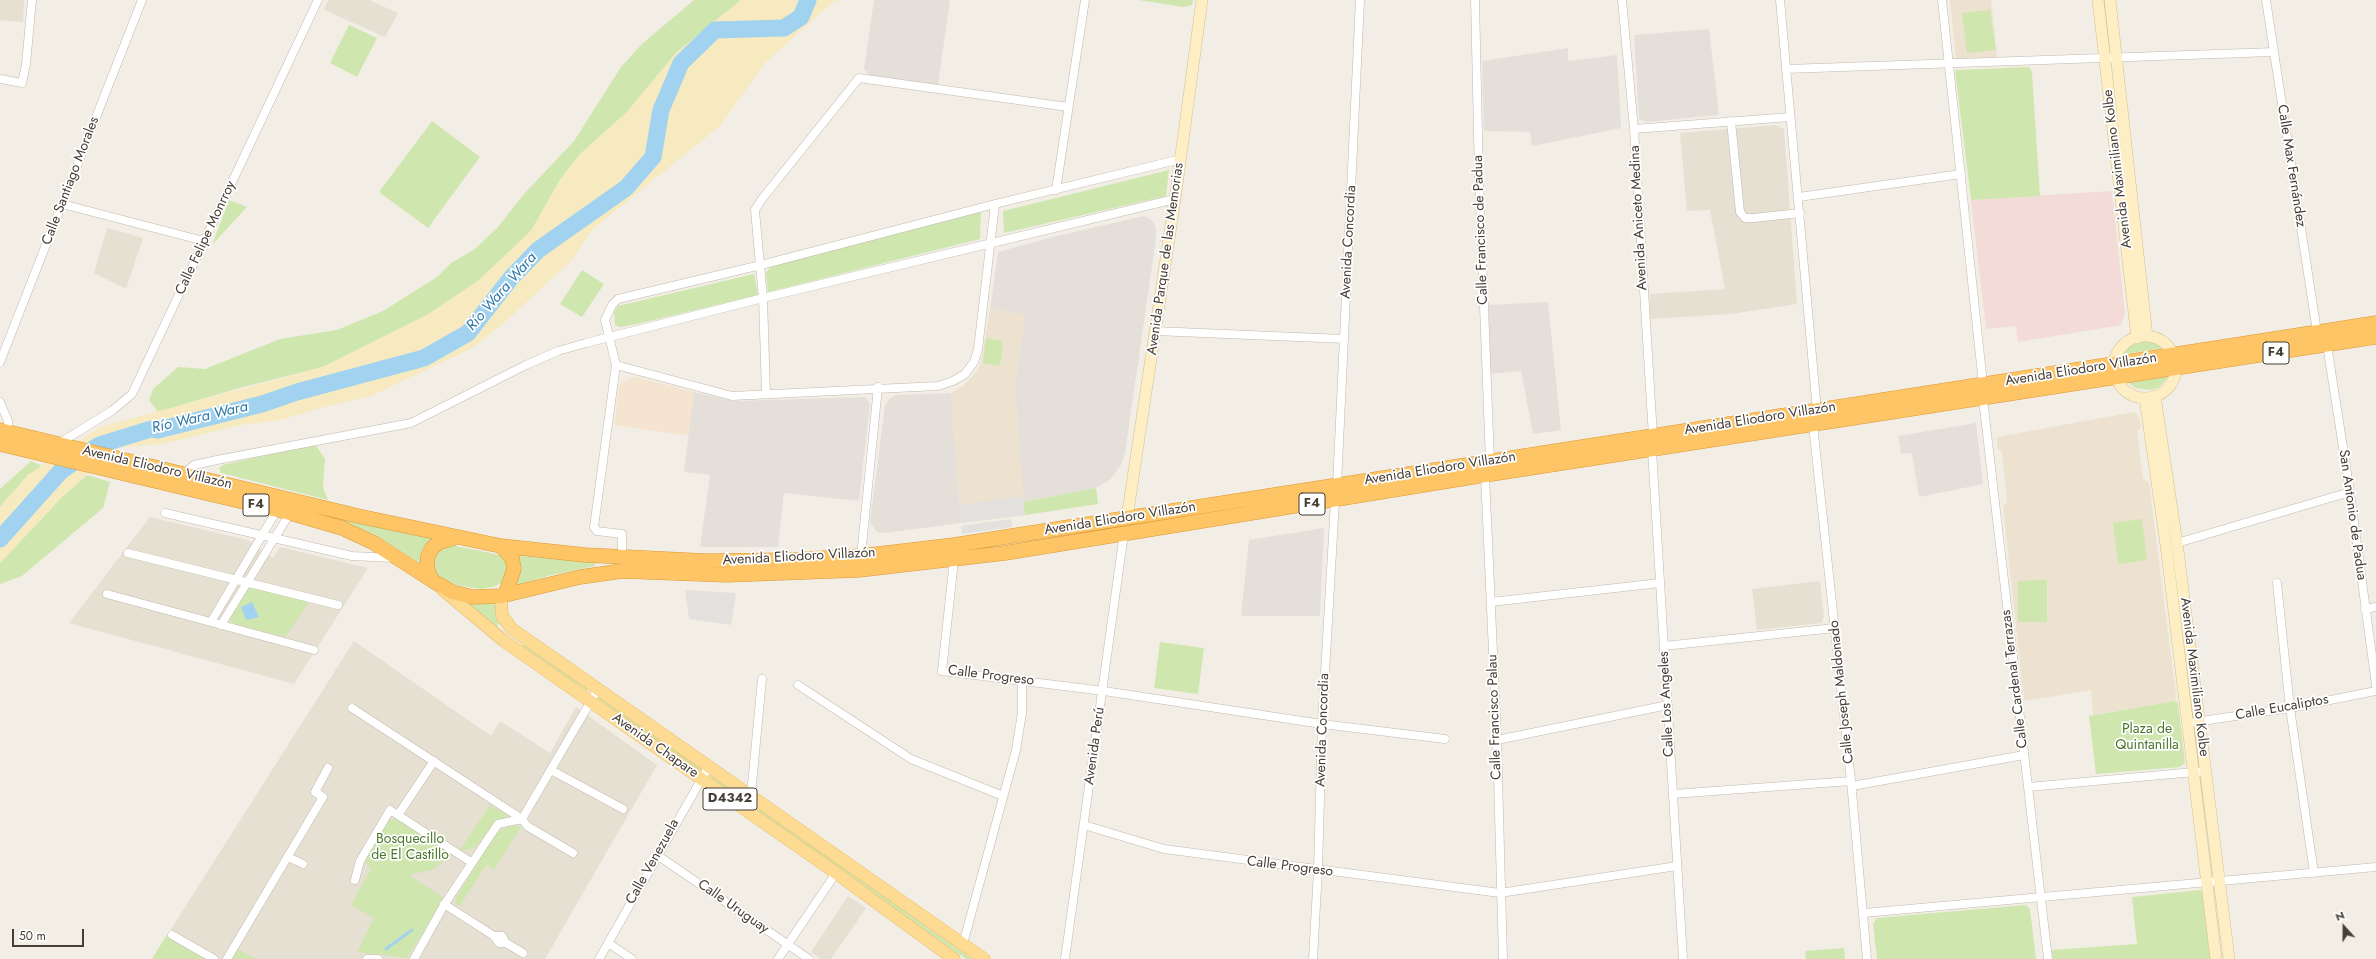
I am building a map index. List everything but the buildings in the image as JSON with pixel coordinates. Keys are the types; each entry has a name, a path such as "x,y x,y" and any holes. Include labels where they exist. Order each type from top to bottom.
{"highway":[{"name":"Avenida Eliodoro Villazón","path":"2175,362 2316,332 2376,323"},
{"name":"Avenida Eliodoro Villazón","path":"503,595 557,582 622,571 726,575 788,574 859,570 954,560 1335,501 1485,476 1817,411 1983,384 2115,371 2175,362 2327,345 2376,337"},
{"name":"Avenida Eliodoro Villazón","path":"501,546 622,557 744,562 861,556 954,545 1490,461 1813,425 1983,399 2115,371"},
{"name":"Avenida Eliodoro Villazón","path":"4,431 58,449 102,468 283,512 342,528 374,543 435,583"},
{"name":"Avenida Eliodoro Villazón","path":"0,444 58,449 112,458 454,538"},
{"name":"F4","path":"454,538 501,546"},
{"path":"435,583 427,565 428,556 432,548 440,542 454,538"},
{"path":"501,546 512,558 513,566 512,578 503,595"},
{"name":"F4","path":"435,583 462,595 503,595"}],"main road":[{"name":"Avenida Parque de las Memorias","path":"1127,518 1175,199 1202,0"},
{"name":"Avenida Maximiliano Kolbe","path":"2098,0 2110,58 2142,337"},
{"name":"Avenida Maximiliano Kolbe","path":"2110,0 2110,58"},
{"path":"2142,337 2162,341 2175,362 2171,384 2150,397 2131,394 2123,388 2115,371 2121,348 2142,337"},
{"name":"Avenida Maximiliano Kolbe","path":"2150,397 2177,543 2200,721 2200,772 2207,883 2216,959"},
{"name":"Avenida Maximiliano Kolbe","path":"2150,397 2166,545 2189,723 2200,772 2219,882 2229,959"},
{"name":"Avenida Chapare","path":"435,583 504,641 836,873 954,959"},
{"name":"Avenida Chapare","path":"503,595 502,616 512,629 984,959"},
{"path":"504,641 512,629"}],"street":[{"path":"0,79 22,82 26,64 32,0"},
{"name":"Calle Santiago Morales","path":"0,362 142,0"},
{"name":"Calle Felipe Monrroy","path":"58,449 132,394 318,0"},
{"path":"1056,190 1085,0"},
{"name":"Avenida Concordia","path":"1336,485 1360,0"},
{"name":"Calle Francisco de Padua","path":"1475,0 1479,177 1490,461"},
{"name":"Avenida Aniceto Medina","path":"1622,0 1634,129 1652,443"},
{"path":"1780,0 1799,197 1817,411"},
{"path":"1942,0 1983,384"},
{"name":"Calle Max Fernández","path":"2266,0 2316,332"},
{"path":"1786,69 2274,52"},
{"path":"766,394 763,298 756,210 762,199 859,78 1068,107"},
{"path":"1634,129 1790,116"},
{"path":"1732,121 1740,212 1745,218 1800,213"},
{"path":"622,557 622,534 597,531 594,527 616,365 605,320 612,305 618,299 761,265 995,204 1180,159"},
{"path":"1799,197 1961,174"},
{"path":"183,474 194,465 411,423 551,354 763,298 1175,199"},
{"path":"62,204 204,241"},
{"path":"616,365 732,396 878,387 938,386 953,381 965,374 974,362 978,349 992,242 995,204"},
{"path":"1155,331 1344,339"},
{"name":"San Antonio de Padua","path":"2327,345 2350,492 2376,685"},
{"path":"861,556 878,387"},
{"name":"Calle Cardenal Terrazas","path":"1983,399 2048,959"},
{"path":"0,402 8,421 4,431"},
{"name":"Calle Joseph Maldonado","path":"1813,425 1851,784 1864,913 1867,959"},
{"name":"Calle Los Angeles","path":"1652,443 1683,959"},
{"name":"Calle Francisco Palau","path":"1485,476 1497,740 1503,959"},
{"path":"2177,543 2350,492"},
{"name":"Avenida Concordia","path":"1313,959 1318,870 1322,724 1335,501"},
{"path":"211,622 261,535 283,512"},
{"path":"221,625 275,538 283,512"},
{"path":"165,513 352,556 397,558"},
{"name":"Avenida Perú","path":"1065,959 1104,691 1124,533"},
{"path":"128,553 338,605"},
{"name":"Calle Progreso","path":"954,560 942,671 1104,691 1322,724 1445,739"},
{"path":"2277,582 2290,708 2314,873"},
{"path":"1490,602 1660,583"},
{"path":"107,594 314,650"},
{"path":"2365,609 2376,607"},
{"path":"1664,646 1835,628"},
{"path":"751,795 762,679"},
{"path":"963,944 1016,750 1022,713 1022,680"},
{"path":"798,685 912,759 1004,796"},
{"path":"414,959 444,904 498,824 522,819 590,700 598,689"},
{"name":"Calle Eucaliptos","path":"2189,723 2290,708 2376,691"},
{"path":"1497,740 1668,705"},
{"path":"352,708 522,819 528,826 573,853"},
{"path":"1673,794 1851,784 2024,755"},
{"path":"398,815 434,761"},
{"name":"Calle Venezuela","path":"599,959 709,766"},
{"path":"227,959 323,797 315,792 328,768"},
{"path":"551,770 623,809"},
{"path":"2028,787 2200,772"},
{"path":"355,880 360,861 390,810 471,862"},
{"name":"Calle Progreso","path":"1084,825 1164,849 1500,893 1677,866"},
{"name":"Calle Uruguay","path":"657,855 809,959"},
{"path":"288,856 303,864"},
{"path":"1864,913 2376,867"},
{"path":"778,959 836,873"},
{"path":"444,904 494,936 499,943 506,943 523,953"},
{"path":"172,935 214,959"},
{"path":"608,943 632,959"},
{"path":"368,959 378,959"}],"shaded area":[{"path":"0,0 24,0 23,22 0,20"},
{"path":"328,0 369,0 398,13 385,37 324,10"},
{"path":"874,0 950,0 938,85 869,75 864,69"},
{"path":"1950,0 1991,0 1997,57 1956,59"},
{"path":"1709,29 1719,115 1647,122 1639,119 1634,35"},
{"path":"1568,48 1568,61 1617,55 1621,128 1532,146 1530,132 1484,131 1482,61"},
{"path":"1776,125 1784,129 1797,304 1731,314 1650,319 1650,294 1725,289 1710,210 1687,211 1680,133"},
{"path":"2112,191 2125,313 2121,325 2018,342 2016,326 1986,329 1971,200"},
{"path":"1144,216 1152,220 1156,227 1156,239 1125,453 1121,465 1111,479 1096,488 1023,502 1015,386 1025,315 990,309 998,252 1052,237"},
{"path":"107,228 143,238 126,289 94,273"},
{"path":"1548,302 1561,430 1533,434 1521,371 1490,374 1489,305"},
{"path":"990,309 1025,315 1015,386 1025,515 961,523 951,393 963,386 978,370 982,358"},
{"path":"635,377 694,392 689,436 615,425 618,388 621,382"},
{"path":"694,392 733,401 865,397 870,403 859,501 784,493 778,547 700,547 710,475 684,472"},
{"path":"951,393 961,523 885,533 877,532 870,522 885,406 890,398 896,395"},
{"path":"2134,412 2139,416 2141,427 2137,431 2143,479 2149,483 2176,695 2175,701 2093,715 2091,690 2024,701 2003,506 2007,502 2002,451 1997,449 1997,437"},
{"path":"1976,423 1983,484 1919,497 1912,453 1901,454 1898,436"},
{"path":"1022,496 1025,515 961,523 959,505"},
{"path":"150,517 248,540 273,558 280,547 368,568 294,684 69,623"},
{"path":"1011,519 1012,527 962,534 961,526"},
{"path":"1324,528 1320,616 1241,616 1249,540"},
{"path":"1820,581 1824,617 1821,623 1757,630 1752,589"},
{"path":"685,590 736,593 731,625 689,619"},
{"path":"354,641 491,736 500,721 550,753 576,707 657,765 545,959 152,959"},
{"path":"848,896 866,908 831,959 821,959 811,952"}],"green space":[{"path":"694,0 741,0 676,53 627,112 579,155 560,180 531,231 478,281 427,315 323,367 243,387 158,412 149,400 153,389 178,367 205,369 280,339 337,330 383,311 437,277 451,263 475,249 498,227 524,194 574,141 621,67 642,44"},
{"path":"1139,0 1193,0 1192,5 1184,7"},
{"path":"1990,10 1996,50 1967,53 1962,13"},
{"path":"349,25 377,38 357,77 330,63"},
{"path":"2029,67 2032,72 2040,196 1971,200 1955,70"},
{"path":"432,121 480,157 428,228 379,192"},
{"path":"1169,170 1166,196 1004,233 1003,211"},
{"path":"229,200 247,207 212,245"},
{"path":"981,212 980,239 768,292 766,273 771,266"},
{"path":"582,270 604,284 582,317 560,304"},
{"path":"754,274 758,295 641,323 621,327 615,325 614,312 618,306"},
{"path":"986,338 1003,341 1000,366 983,363"},
{"path":"2142,340 2158,343 2164,348 2124,354 2128,347"},
{"path":"2169,376 2158,388 2150,390 2135,388 2128,382"},
{"path":"315,444 325,459 323,488 328,500 221,473 219,468 223,465"},
{"path":"31,461 42,466 28,475 0,507 0,489"},
{"path":"87,475 110,482 103,508 22,576 0,584 0,563 62,497"},
{"path":"1096,488 1098,504 1025,515 1023,502"},
{"path":"318,513 433,539 422,552 420,563 372,533"},
{"path":"2142,519 2147,560 2118,564 2113,523"},
{"path":"450,545 501,555 508,563 504,582 493,587 481,589 456,585 438,577 432,563 437,550"},
{"path":"518,556 595,562 595,566 551,575 514,586 519,577"},
{"path":"2047,580 2047,622 2018,622 2018,581"},
{"path":"251,587 310,601 285,637 234,624 229,618 248,588"},
{"path":"462,601 480,604 498,603 495,616 499,623 497,627"},
{"path":"1160,642 1204,648 1198,694 1154,688"},
{"path":"523,643 589,688 587,691 522,647"},
{"path":"599,697 702,767 700,771 597,700"},
{"name":"Plaza de Quintanilla","path":"2175,701 2178,703 2185,763 2180,767 2096,774 2089,716"},
{"path":"712,775 972,959 966,959 710,778"},
{"path":"490,805 506,814 507,817 494,823 475,848 459,851"},
{"name":"Bosquecillo de El Castillo","path":"409,817 454,848 452,855 432,870 409,875 444,898 407,958 357,952 374,918 351,905 371,869 366,863 365,859 389,820"},
{"path":"512,825 521,827 494,870 486,865 460,906 456,904 455,899 497,832"},
{"path":"2200,890 2206,895 2212,959 2052,959 2052,950 2137,944 2132,897"},
{"path":"2026,905 2030,909 2036,959 1877,959 1873,924 1877,918"},
{"path":"166,936 209,959 152,959"},
{"path":"1844,948 1845,959 1806,959 1805,951"},
{"path":"238,949 256,959 232,959"}],"sand":[{"path":"741,0 839,0 833,2 764,64 720,126 593,229 572,260 503,324 474,347 371,396 324,407 280,420 241,425 163,444 115,448 62,497 0,563 0,507 28,475 100,427 323,367 427,315 478,281 531,231 560,180 579,155 627,112 676,53"}],"water":[{"path":"252,602 259,617 246,620 241,607"}],"waterway":[{"name":"Río Wara Wara","path":"0,539 61,471 99,445 151,429 158,430 262,404 297,392 424,358 468,333 511,278 538,250 626,188 653,157 661,110 681,63 715,30 784,28 801,17 808,0"},
{"path":"386,949 412,930"}]}
